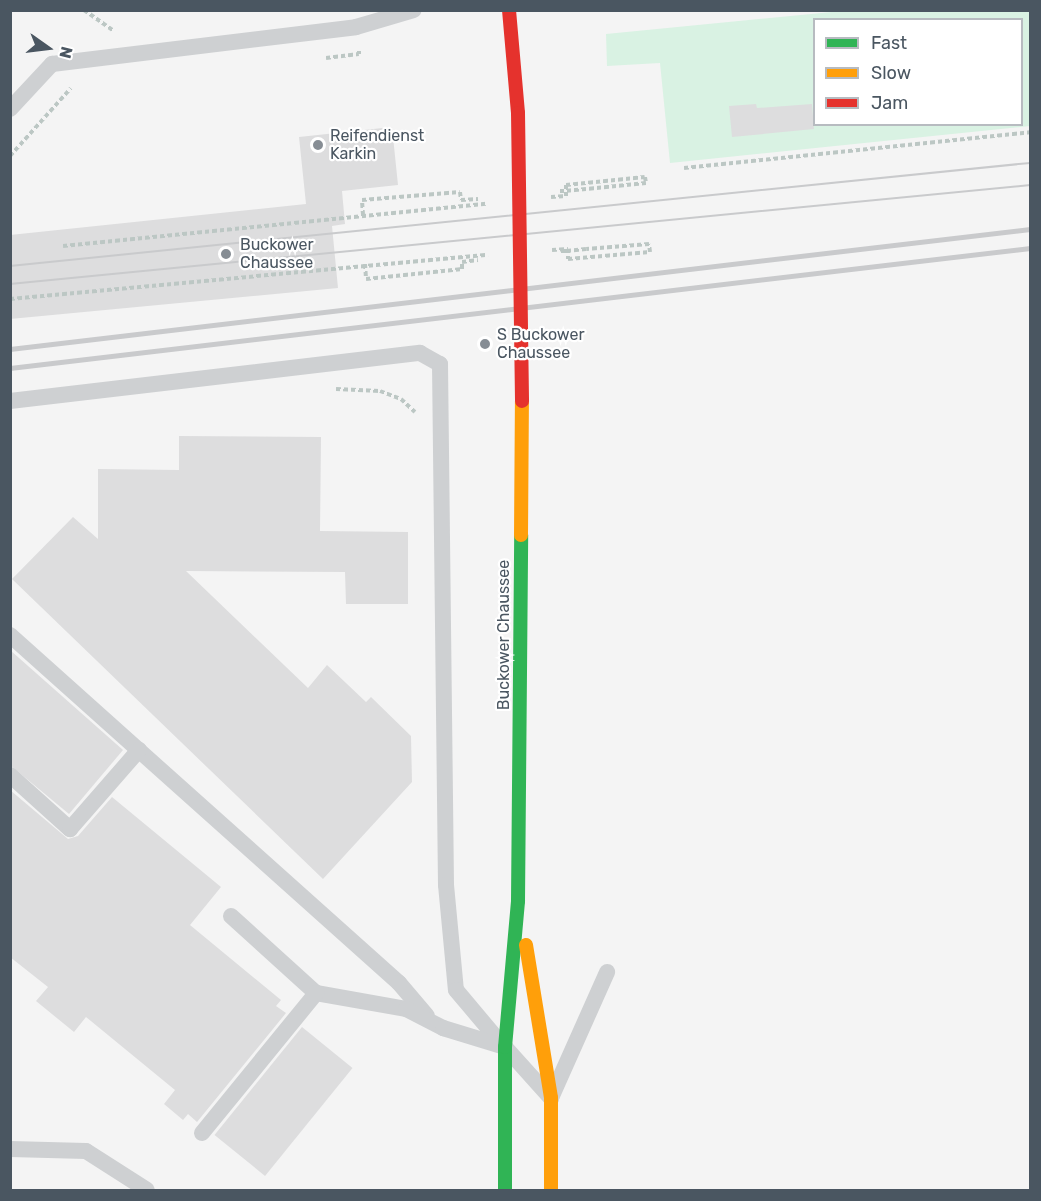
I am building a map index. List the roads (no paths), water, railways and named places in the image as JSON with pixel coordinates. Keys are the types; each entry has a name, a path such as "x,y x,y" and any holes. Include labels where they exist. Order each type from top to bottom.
{"main road":[{"name":"Buckower Chaussee","path":"505,1191 505,1047 518,901 522,401 518,113 509,10"},
{"name":"Buckower Chaussee","path":"518,901 551,1098 551,1191"}],"lane":[{"path":"10,109 52,64 356,27 414,10"},
{"path":"10,401 420,353 440,364 447,897 456,990 551,1098 607,972"},
{"path":"10,635 399,983 427,1016 443,1028 505,1047"},
{"path":"10,775 70,829 139,750"},
{"path":"231,916 316,993 427,1016"},
{"path":"202,1133 316,993"},
{"path":"10,1149 86,1151 147,1191"}],"tram line":[{"path":"10,266 1030,163"},
{"path":"10,284 1030,185"}],"railway":[{"path":"10,349 1030,229"},
{"path":"10,368 1030,248"}],"place":[{"name":"Reifendienst Karkin","path":"318,145"},
{"name":"Buckower Chaussee","path":"226,254"},
{"name":"S Buckower Chaussee","path":"485,344"}]}
